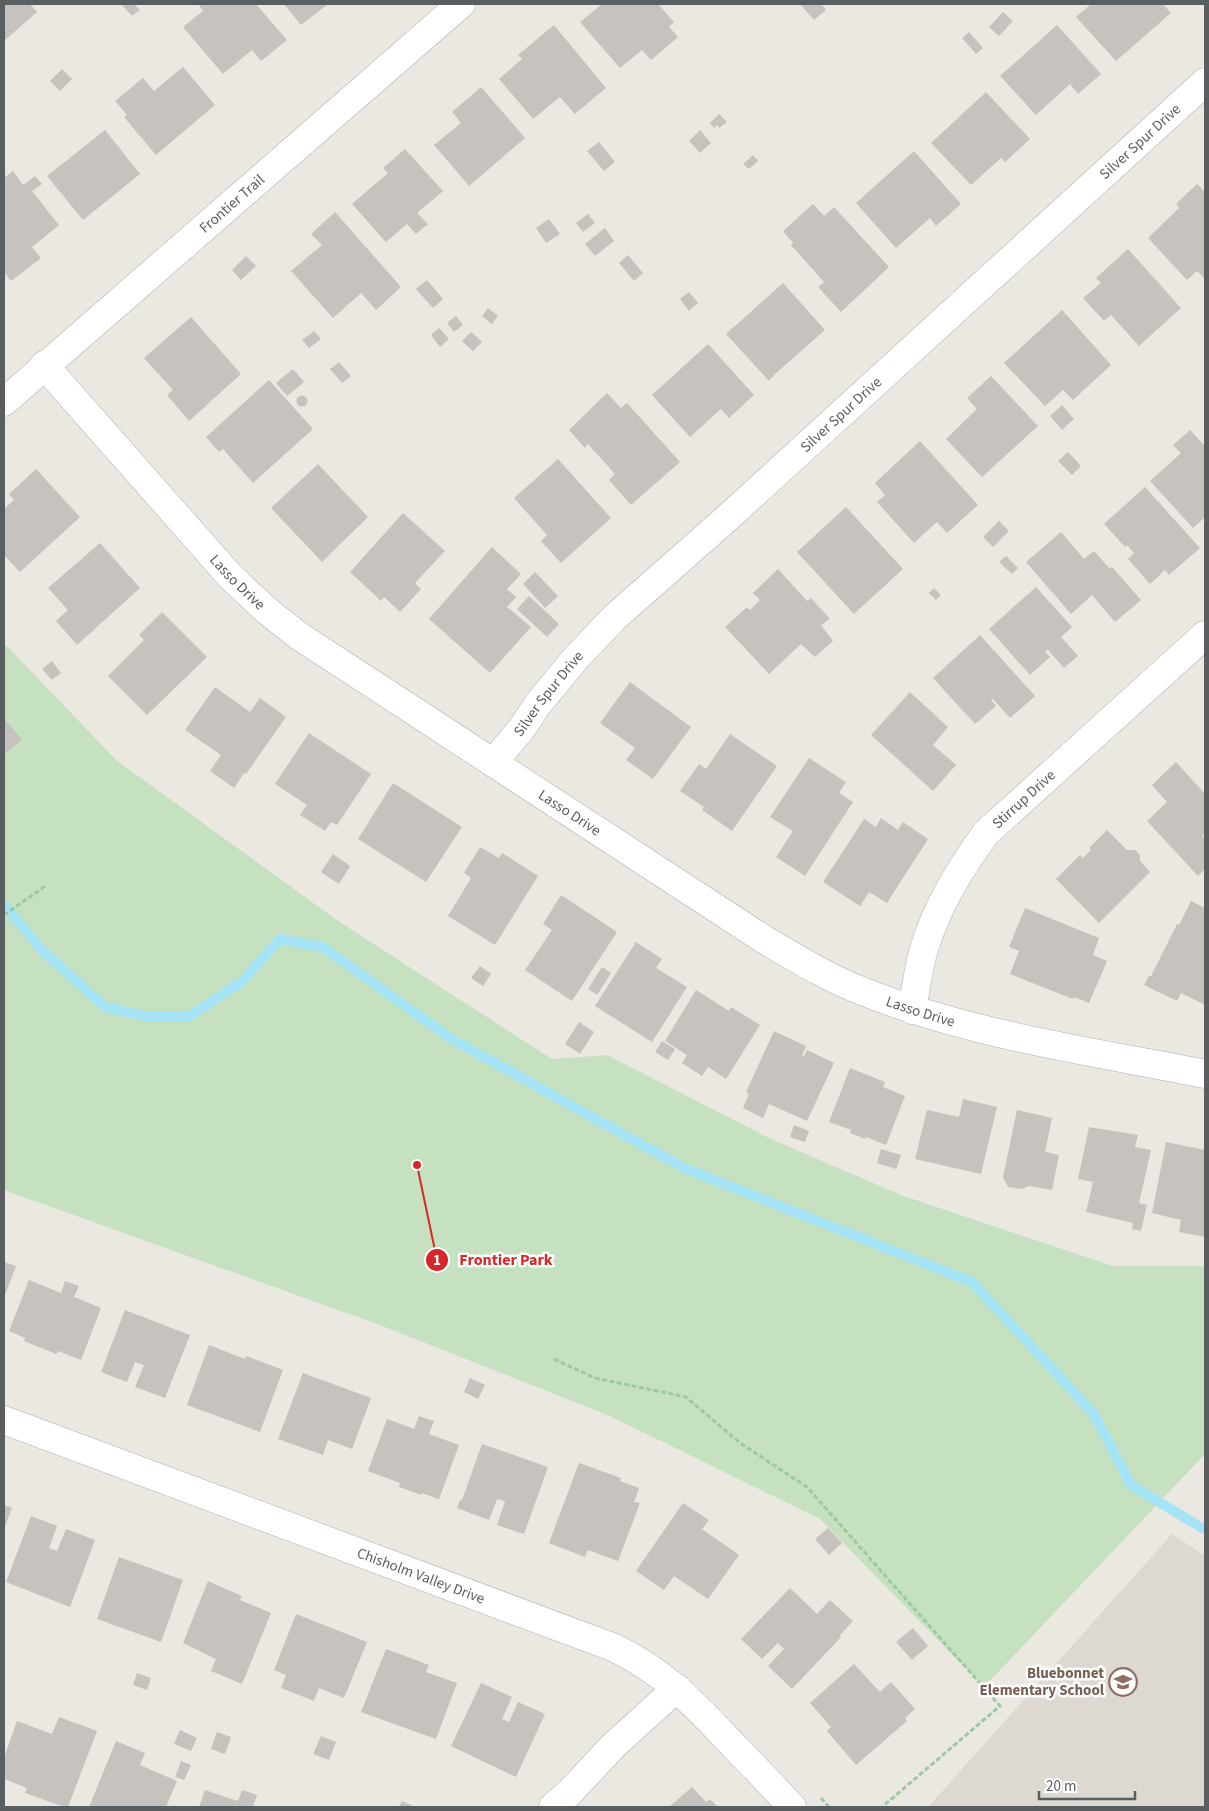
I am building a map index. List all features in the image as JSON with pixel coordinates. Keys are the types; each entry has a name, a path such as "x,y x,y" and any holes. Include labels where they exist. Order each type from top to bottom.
{"street":[{"name":"Frontier Trail","path":"4,402 461,4"},
{"name":"Silver Spur Drive","path":"493,763 575,659 615,617 739,507 1205,82"},
{"name":"Lasso Drive","path":"44,366 229,575 266,610 299,636 765,940 812,967 860,990 912,1010 986,1030 1205,1074"},
{"name":"Stirrup Drive","path":"912,1010 924,949 944,898 963,864 986,833 1205,635"},
{"name":"Chisholm Valley Drive","path":"4,1420 615,1648 638,1660 677,1688 792,1807"},
{"path":"553,1807 571,1791 613,1746 677,1688"}],"path":[{"path":"4,915 48,885"},
{"path":"554,1359 595,1378 686,1397 740,1443 807,1487 1000,1706 882,1807"}],"shaded area":[{"name":"Bluebonnet Elementary School","path":"1172,1534 1205,1556 1205,1807 928,1807"}],"green space":[{"path":"4,643 116,760 338,921 552,1059 607,1055 771,1139 901,1195 1113,1266 1205,1266 1205,1454 984,1687 820,1519 610,1416 380,1325 4,1190"}],"building":[{"path":"4,4 30,4 37,12 4,41"},
{"path":"134,4 140,10 132,16 122,5"},
{"path":"198,4 256,4 287,40 261,61 252,50 223,74 183,27 203,11"},
{"path":"284,4 328,4 301,25"},
{"path":"602,4 658,4 674,22 669,27 678,37 651,60 642,50 620,68 580,22"},
{"path":"800,4 821,4 826,10 814,20"},
{"path":"1091,4 1163,4 1171,13 1116,61 1076,17"},
{"path":"1003,12 1013,21 999,36 989,27"},
{"path":"554,25 606,88 575,114 560,97 533,119 499,79 522,59 518,55"},
{"path":"1057,25 1101,74 1078,94 1070,84 1036,115 1000,76"},
{"path":"969,32 983,48 976,54 962,38"},
{"path":"183,67 215,105 156,155 124,117 127,115 115,101 143,78 154,91"},
{"path":"62,69 72,79 60,91 50,81"},
{"path":"481,87 525,138 469,186 434,145 461,123 452,112"},
{"path":"986,92 1030,139 1005,162 1001,158 971,185 931,143"},
{"path":"719,114 727,122 719,128 717,125 714,128 710,123"},
{"path":"105,130 140,174 83,220 47,176"},
{"path":"700,130 711,143 700,153 689,141"},
{"path":"599,142 615,162 604,171 587,151"},
{"path":"405,149 443,191 417,213 428,224 416,234 407,224 386,242 352,204 388,173 383,168"},
{"path":"914,151 961,204 936,226 930,218 896,248 856,203"},
{"path":"753,155 758,161 749,169 743,164"},
{"path":"13,171 23,185 35,176 42,184 32,191 59,225 32,247 41,258 11,281 4,272 4,178"},
{"path":"1197,184 1205,192 1205,279 1197,271 1187,280 1148,238 1179,208 1176,204"},
{"path":"813,204 824,216 834,207 889,267 841,312 818,287 824,282 791,245 793,243 783,231"},
{"path":"335,212 401,287 376,310 361,293 333,318 291,271 322,245 311,234"},
{"path":"588,214 595,223 583,232 576,223"},
{"path":"549,219 560,234 546,243 536,228"},
{"path":"605,228 614,241 595,256 585,244"},
{"path":"1128,249 1181,308 1139,346 1111,315 1104,321 1083,298 1101,283 1096,278"},
{"path":"628,255 643,273 634,281 619,263"},
{"path":"246,256 256,266 241,280 232,270"},
{"path":"427,280 443,299 433,308 416,289"},
{"path":"783,283 825,330 769,381 726,334"},
{"path":"689,292 698,303 689,311 680,299"},
{"path":"488,308 498,316 492,324 482,316"},
{"path":"1062,310 1111,365 1073,400 1063,390 1045,406 1004,363"},
{"path":"456,316 463,325 454,332 447,323"},
{"path":"191,317 241,374 189,421 167,395 173,390 144,358"},
{"path":"439,328 449,339 440,347 431,335"},
{"path":"314,331 321,339 309,348 302,340"},
{"path":"471,332 482,342 473,351 462,341"},
{"path":"708,344 754,395 729,418 721,409 690,437 652,395"},
{"path":"339,362 351,376 342,383 330,369"},
{"path":"293,369 304,382 287,396 276,383"},
{"path":"991,376 1038,426 982,477 946,439 977,409 967,398"},
{"path":"269,380 313,429 253,483 223,449 219,452 206,437"},
{"path":"607,393 621,408 627,403 680,462 631,505 609,480 615,474 588,444 585,448 569,430"},
{"path":"302,395 308,401 302,407 296,401"},
{"path":"1062,405 1074,419 1062,430 1050,416"},
{"path":"1190,430 1205,446 1205,517 1193,528 1150,481 1181,453 1173,445"},
{"path":"920,441 978,505 947,533 937,522 914,543 877,502 885,495 875,483"},
{"path":"1068,452 1081,466 1072,475 1058,461"},
{"path":"558,459 611,518 561,563 541,541 547,535 514,498"},
{"path":"318,464 368,517 322,562 271,508"},
{"path":"36,469 80,517 20,572 4,555 4,509 14,500 9,494"},
{"path":"1145,487 1200,548 1169,575 1165,570 1150,584 1128,559 1134,553 1127,545 1125,547 1104,524"},
{"path":"846,507 903,569 854,614 797,552"},
{"path":"403,513 445,551 415,583 421,589 400,612 384,597 381,601 350,572"},
{"path":"999,521 1009,531 993,547 983,537"},
{"path":"1061,532 1084,559 1094,551 1110,569 1112,567 1141,600 1115,622 1092,595 1071,614 1026,562"},
{"path":"100,543 140,588 77,645 56,621 68,610 48,588"},
{"path":"492,547 521,574 507,589 516,597 507,607 531,627 490,673 429,619"},
{"path":"1006,556 1018,568 1012,574 999,562"},
{"path":"778,569 807,601 811,598 830,619 821,625 833,641 815,657 801,644 769,674 725,627 747,607 750,610 760,600 753,593"},
{"path":"535,572 558,596 545,608 523,584"},
{"path":"1036,587 1072,627 1061,637 1078,656 1064,668 1048,650 1045,652 1050,657 1030,675 989,629"},
{"path":"934,588 941,595 936,600 929,593"},
{"path":"529,596 559,624 547,637 517,609"},
{"path":"162,612 207,657 147,715 108,676 144,640 139,635"},
{"path":"980,635 1035,696 1010,718 993,699 991,700 996,706 975,724 933,678"},
{"path":"52,661 61,673 52,680 42,669"},
{"path":"630,682 691,727 653,779 626,760 635,748 600,723"},
{"path":"215,687 250,712 260,698 286,717 234,788 210,771 221,755 185,730"},
{"path":"910,692 948,727 933,745 956,765 933,791 871,735"},
{"path":"4,719 22,739 4,755"},
{"path":"309,733 371,774 337,825 331,822 325,831 300,815 307,805 275,784"},
{"path":"730,734 777,766 732,831 702,810 704,807 680,791 699,764 706,769"},
{"path":"809,758 846,782 839,793 853,802 805,876 776,857 793,831 770,817"},
{"path":"1176,762 1205,794 1205,834 1202,836 1205,840 1205,869 1198,876 1147,821 1167,802 1152,785"},
{"path":"393,783 462,827 426,882 358,839"},
{"path":"881,818 898,830 903,822 928,839 887,903 869,892 860,906 823,882 864,819 876,827"},
{"path":"1107,830 1127,850 1135,850 1140,855 1140,861 1150,872 1099,923 1056,879 1080,855 1083,858 1091,850 1089,848"},
{"path":"480,847 499,858 502,853 538,876 495,945 448,916 471,878 464,873"},
{"path":"333,854 350,866 339,884 321,872"},
{"path":"561,895 617,932 572,1001 525,970 552,930 543,924"},
{"path":"1191,901 1205,908 1205,1005 1181,993 1177,1001 1144,985 1149,976 1151,976 1177,924 1179,925"},
{"path":"1025,908 1099,938 1093,955 1107,961 1089,1003 1074,997 1073,999 1010,974 1019,951 1009,947"},
{"path":"636,942 662,959 656,968 687,987 652,1042 595,1006"},
{"path":"480,966 491,974 483,986 471,978"},
{"path":"602,967 611,973 597,995 588,989"},
{"path":"696,990 729,1011 731,1007 760,1025 726,1079 708,1067 702,1076 682,1063 687,1055 665,1041"},
{"path":"579,1022 594,1032 580,1054 565,1044"},
{"path":"774,1031 806,1046 802,1055 804,1056 807,1050 834,1063 807,1121 769,1104 763,1118 743,1108 749,1094 746,1092"},
{"path":"662,1041 675,1049 668,1060 655,1052"},
{"path":"850,1068 885,1082 883,1087 905,1096 886,1145 850,1133 851,1130 829,1122"},
{"path":"963,1099 997,1107 981,1174 915,1159 927,1110 959,1117"},
{"path":"1017,1110 1052,1118 1045,1152 1059,1155 1052,1190 1029,1186 1022,1189 1008,1187 1003,1177"},
{"path":"794,1125 809,1131 805,1142 790,1137"},
{"path":"1089,1127 1138,1135 1135,1147 1151,1150 1139,1203 1147,1205 1141,1231 1132,1229 1133,1223 1086,1212 1093,1182 1078,1179"},
{"path":"1166,1142 1205,1150 1205,1237 1179,1232 1181,1220 1152,1213"},
{"path":"881,1149 901,1155 896,1169 877,1163"},
{"path":"4,1262 16,1266 4,1298"},
{"path":"29,1280 61,1293 65,1281 79,1286 74,1297 101,1308 81,1360 58,1351 56,1354 24,1341 25,1338 9,1331"},
{"path":"125,1310 190,1335 165,1398 135,1387 144,1365 135,1362 127,1382 101,1372"},
{"path":"209,1345 245,1359 246,1356 283,1370 260,1432 187,1405"},
{"path":"303,1373 371,1398 352,1449 328,1440 323,1455 278,1439"},
{"path":"470,1378 485,1385 478,1399 464,1392"},
{"path":"419,1416 434,1421 429,1434 459,1445 439,1499 399,1487 400,1483 368,1471 387,1419 414,1429"},
{"path":"482,1444 548,1467 524,1534 497,1525 505,1501 497,1499 489,1520 457,1508 460,1500 462,1500"},
{"path":"579,1463 621,1478 620,1481 639,1488 634,1502 640,1503 618,1561 588,1550 585,1557 549,1543"},
{"path":"683,1503 709,1520 702,1529 739,1555 708,1599 674,1576 664,1590 636,1571"},
{"path":"4,1505 12,1508 4,1529"},
{"path":"31,1516 57,1526 49,1548 57,1551 66,1529 95,1540 70,1607 6,1582"},
{"path":"828,1528 842,1543 829,1555 815,1539"},
{"path":"119,1557 183,1580 161,1642 97,1619"},
{"path":"208,1581 242,1596 240,1600 271,1613 242,1684 211,1671 216,1659 183,1643"},
{"path":"790,1588 817,1614 830,1600 853,1621 840,1635 841,1637 792,1689 768,1666 784,1649 778,1643 762,1659 741,1639"},
{"path":"296,1614 367,1642 344,1698 319,1688 314,1701 281,1688 286,1675 274,1670"},
{"path":"913,1628 928,1646 912,1660 896,1642"},
{"path":"386,1649 429,1665 426,1672 457,1683 436,1739 361,1712"},
{"path":"854,1664 880,1692 891,1682 915,1709 905,1718 907,1721 856,1765 827,1731 831,1727 810,1703"},
{"path":"137,1673 151,1678 147,1690 133,1685"},
{"path":"481,1683 512,1697 502,1719 509,1722 518,1702 545,1714 516,1777 451,1746"},
{"path":"59,1717 97,1731 68,1807 25,1793 27,1788 4,1779 4,1758 17,1721 52,1734"},
{"path":"180,1730 197,1738 191,1751 174,1744"},
{"path":"217,1732 231,1737 225,1754 211,1749"},
{"path":"321,1736 336,1742 329,1760 313,1754"},
{"path":"116,1741 145,1753 140,1765 177,1781 166,1807 89,1807"},
{"path":"181,1761 191,1765 184,1780 175,1777"},
{"path":"692,1787 706,1802 710,1799 718,1807 669,1807"},
{"path":"205,1790 238,1801 242,1790 257,1795 253,1807 199,1807"},
{"path":"402,1801 415,1807 399,1807"}],"waterway":[{"path":"4,905 43,951 105,1007 150,1017 190,1016 241,982 280,939 323,947 450,1038 684,1168 972,1282 1094,1414 1131,1485 1202,1528 1205,1527"}],"place":[{"name":"Frontier Park","path":"417,1165"},
{"name":"Bluebonnet Elementary School","path":"1123,1682"}]}
